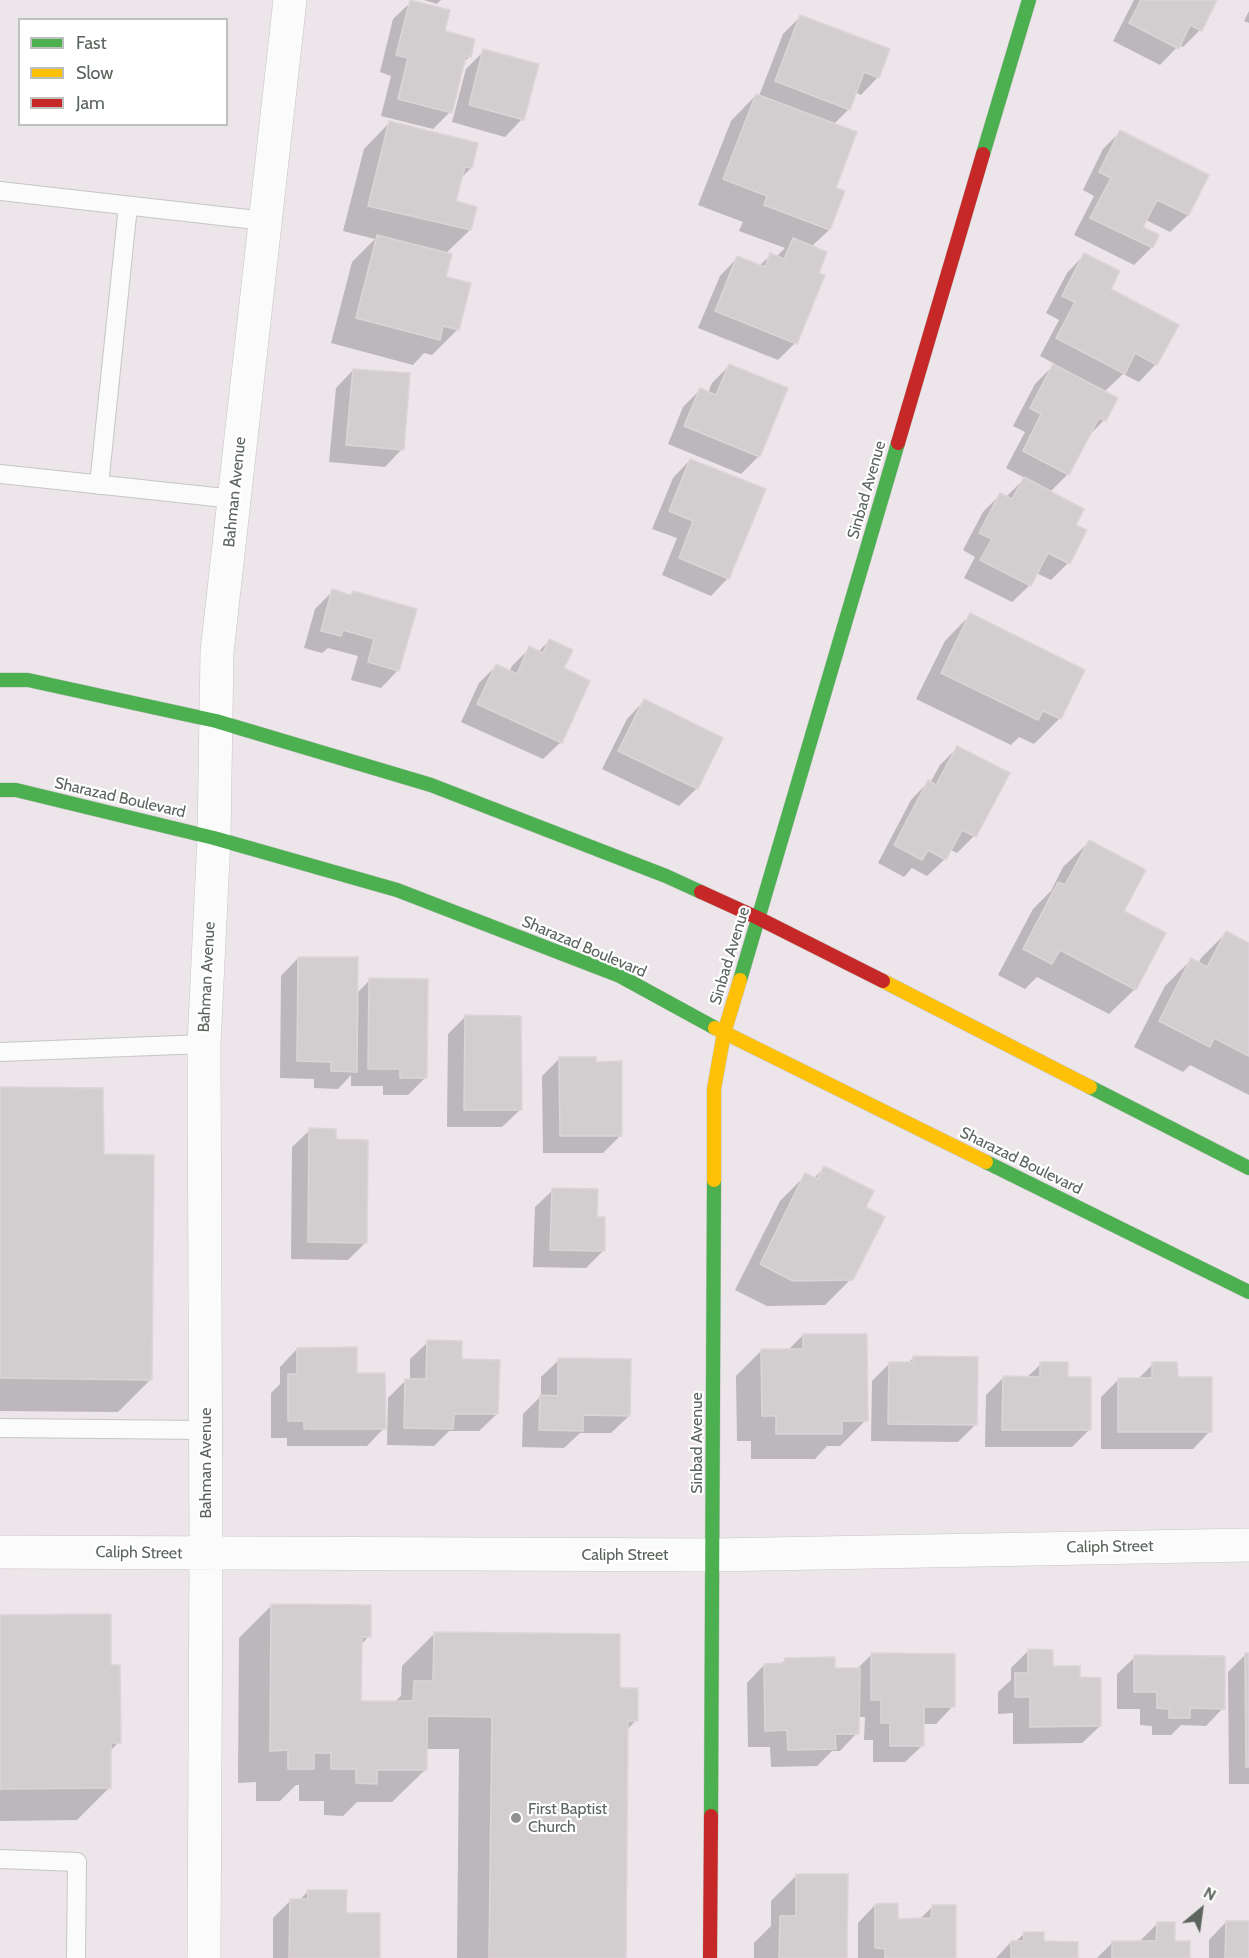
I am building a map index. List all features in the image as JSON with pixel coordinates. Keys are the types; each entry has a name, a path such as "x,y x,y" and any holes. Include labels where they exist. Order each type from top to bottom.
{"street":[{"name":"Bahman Avenue","path":"204,1958 206,1430 204,1044 214,838 217,652 290,0"},
{"name":"Sinbad Avenue","path":"710,1958 714,1089 724,1033 1029,0"},
{"path":"0,680 28,680 216,721 431,785 666,876 758,918 1249,1168"},
{"name":"Sharazad Boulevard","path":"0,790 16,790 214,838 397,890 620,976 724,1033 1249,1292"},
{"name":"Caliph Street","path":"0,1552 713,1556 1249,1545"}],"lane":[{"path":"0,191 266,221"},
{"path":"99,485 128,206"},
{"path":"0,474 234,500"},
{"path":"0,1052 204,1044"},
{"path":"0,1428 206,1430"},
{"path":"0,1859 77,1862 76,1958"}],"building":[{"path":"410,0 450,10 445,31 475,39 471,57 466,56 452,113 398,99 408,58 396,55"},
{"path":"1141,0 1217,0 1202,31 1190,25 1179,49 1129,23"},
{"path":"800,15 890,49 879,78 864,72 850,110 775,81"},
{"path":"483,49 539,64 524,120 469,105"},
{"path":"756,94 857,132 836,188 845,191 830,230 764,205 767,196 723,179"},
{"path":"389,121 478,143 472,168 465,167 456,201 477,207 471,230 368,206"},
{"path":"1120,130 1209,175 1189,215 1157,200 1143,227 1159,235 1153,248 1090,218 1111,178 1099,172"},
{"path":"377,235 452,254 446,277 471,283 459,330 443,326 440,340 356,318"},
{"path":"793,238 827,252 819,273 825,275 797,344 715,311 737,256 765,267 770,253 784,259"},
{"path":"1084,253 1120,271 1111,289 1179,325 1157,365 1135,353 1125,374 1056,338 1075,302 1062,296"},
{"path":"729,364 788,388 760,457 684,426 700,388 716,395"},
{"path":"1053,364 1118,398 1106,421 1099,418 1069,475 1023,451 1041,414 1030,408"},
{"path":"353,369 410,373 404,450 346,445"},
{"path":"690,459 766,489 729,579 679,558 693,521 669,511"},
{"path":"1024,477 1084,509 1076,525 1087,530 1070,564 1048,553 1031,586 980,560 992,539 979,533 1000,493 1012,499"},
{"path":"332,589 351,595 353,591 417,609 399,671 368,662 374,639 343,630 341,636 321,631"},
{"path":"970,613 1085,670 1061,719 1043,711 1038,720 941,673"},
{"path":"549,639 573,650 564,668 590,681 562,743 477,704 496,664 517,674 529,646 543,653"},
{"path":"644,699 723,738 698,789 618,751"},
{"path":"957,746 1010,773 976,837 962,830 946,860 928,850 922,860 894,845 928,780 936,785"},
{"path":"1089,840 1146,870 1124,911 1166,933 1136,990 1060,950 1052,964 1023,949 1058,882 1065,885"},
{"path":"1226,931 1249,943 1249,1056 1214,1038 1210,1047 1159,1021 1191,958 1207,967"},
{"path":"298,957 358,957 357,1072 331,1071 331,1062 297,1061"},
{"path":"369,978 428,979 427,1078 400,1078 400,1069 368,1069"},
{"path":"465,1015 521,1016 522,1110 464,1110"},
{"path":"559,1057 596,1057 596,1062 622,1061 622,1136 560,1136"},
{"path":"0,1087 103,1088 104,1154 154,1155 152,1380 0,1378"},
{"path":"309,1128 336,1129 336,1139 368,1140 367,1243 308,1242"},
{"path":"824,1166 874,1191 866,1207 885,1217 853,1280 793,1281 760,1264 805,1173 817,1179"},
{"path":"552,1188 598,1189 597,1217 605,1217 605,1251 550,1250"},
{"path":"803,1334 867,1334 868,1421 842,1421 842,1434 776,1434 776,1416 762,1416 761,1349 803,1349"},
{"path":"427,1340 462,1341 462,1359 500,1360 498,1414 454,1414 453,1429 404,1428 405,1379 426,1379"},
{"path":"357,1347 357,1373 385,1373 386,1429 304,1429 304,1421 288,1421 288,1374 297,1374 297,1348"},
{"path":"913,1356 978,1357 977,1425 888,1424 889,1362 913,1362"},
{"path":"558,1358 631,1359 630,1416 583,1415 583,1431 539,1430 540,1395 558,1396"},
{"path":"1040,1362 1068,1362 1068,1377 1091,1377 1091,1430 1002,1430 1003,1376 1040,1377"},
{"path":"1152,1362 1177,1362 1178,1377 1212,1377 1212,1432 1118,1432 1118,1378 1152,1378"},
{"path":"271,1604 371,1605 371,1637 362,1637 361,1701 413,1701 414,1681 433,1681 434,1632 620,1634 620,1688 638,1688 638,1721 628,1721 626,1958 489,1958 492,1717 427,1716 427,1770 377,1770 377,1784 356,1783 356,1769 331,1769 331,1753 314,1753 314,1769 288,1769 288,1750 270,1751"},
{"path":"111,1614 111,1665 120,1665 121,1743 111,1743 111,1788 0,1789 0,1615"},
{"path":"1028,1649 1053,1650 1053,1666 1080,1666 1080,1677 1101,1678 1101,1726 1030,1727 1030,1697 1015,1697 1015,1673 1028,1673"},
{"path":"871,1653 955,1654 955,1707 924,1707 924,1746 890,1746 890,1723 881,1723 881,1700 871,1700"},
{"path":"1245,1653 1249,1653 1249,1767 1246,1767"},
{"path":"1134,1655 1225,1656 1225,1709 1190,1708 1190,1718 1169,1718 1169,1709 1157,1708 1157,1692 1134,1692"},
{"path":"835,1657 835,1668 860,1668 859,1734 835,1734 836,1749 788,1750 787,1730 765,1731 764,1664 785,1663 785,1658"},
{"path":"796,1874 848,1874 847,1958 779,1958 780,1916 796,1916"},
{"path":"307,1890 347,1890 346,1913 380,1913 380,1958 289,1958 290,1899 308,1899"},
{"path":"898,1903 898,1919 931,1918 932,1905 956,1905 956,1958 885,1958 885,1949 875,1948 875,1904"},
{"path":"1226,1921 1249,1921 1249,1958 1225,1958"},
{"path":"1157,1922 1175,1922 1175,1941 1190,1941 1190,1958 1112,1958 1112,1941 1156,1941"},
{"path":"1023,1932 1044,1932 1044,1941 1078,1942 1078,1958 1011,1958 1011,1941 1024,1941"}],"traffic: fast":[{"path":"983,154 1029,0"},
{"path":"740,980 898,443"},
{"path":"0,680 28,680 216,721 431,785 666,876 701,892"},
{"path":"0,790 16,790 214,838 397,890 620,976 715,1028"},
{"path":"1090,1087 1249,1168"},
{"path":"986,1162 1249,1292"},
{"path":"711,1816 714,1180"}],"traffic: slow":[{"path":"714,1180 714,1089 724,1033 740,980"},
{"path":"883,981 1090,1087"},
{"path":"715,1028 986,1162"}],"traffic: jam":[{"path":"898,443 983,154"},
{"path":"701,892 883,981"},
{"path":"710,1958 711,1816"}],"place":[{"name":"First Baptist Church","path":"516,1818"}]}
